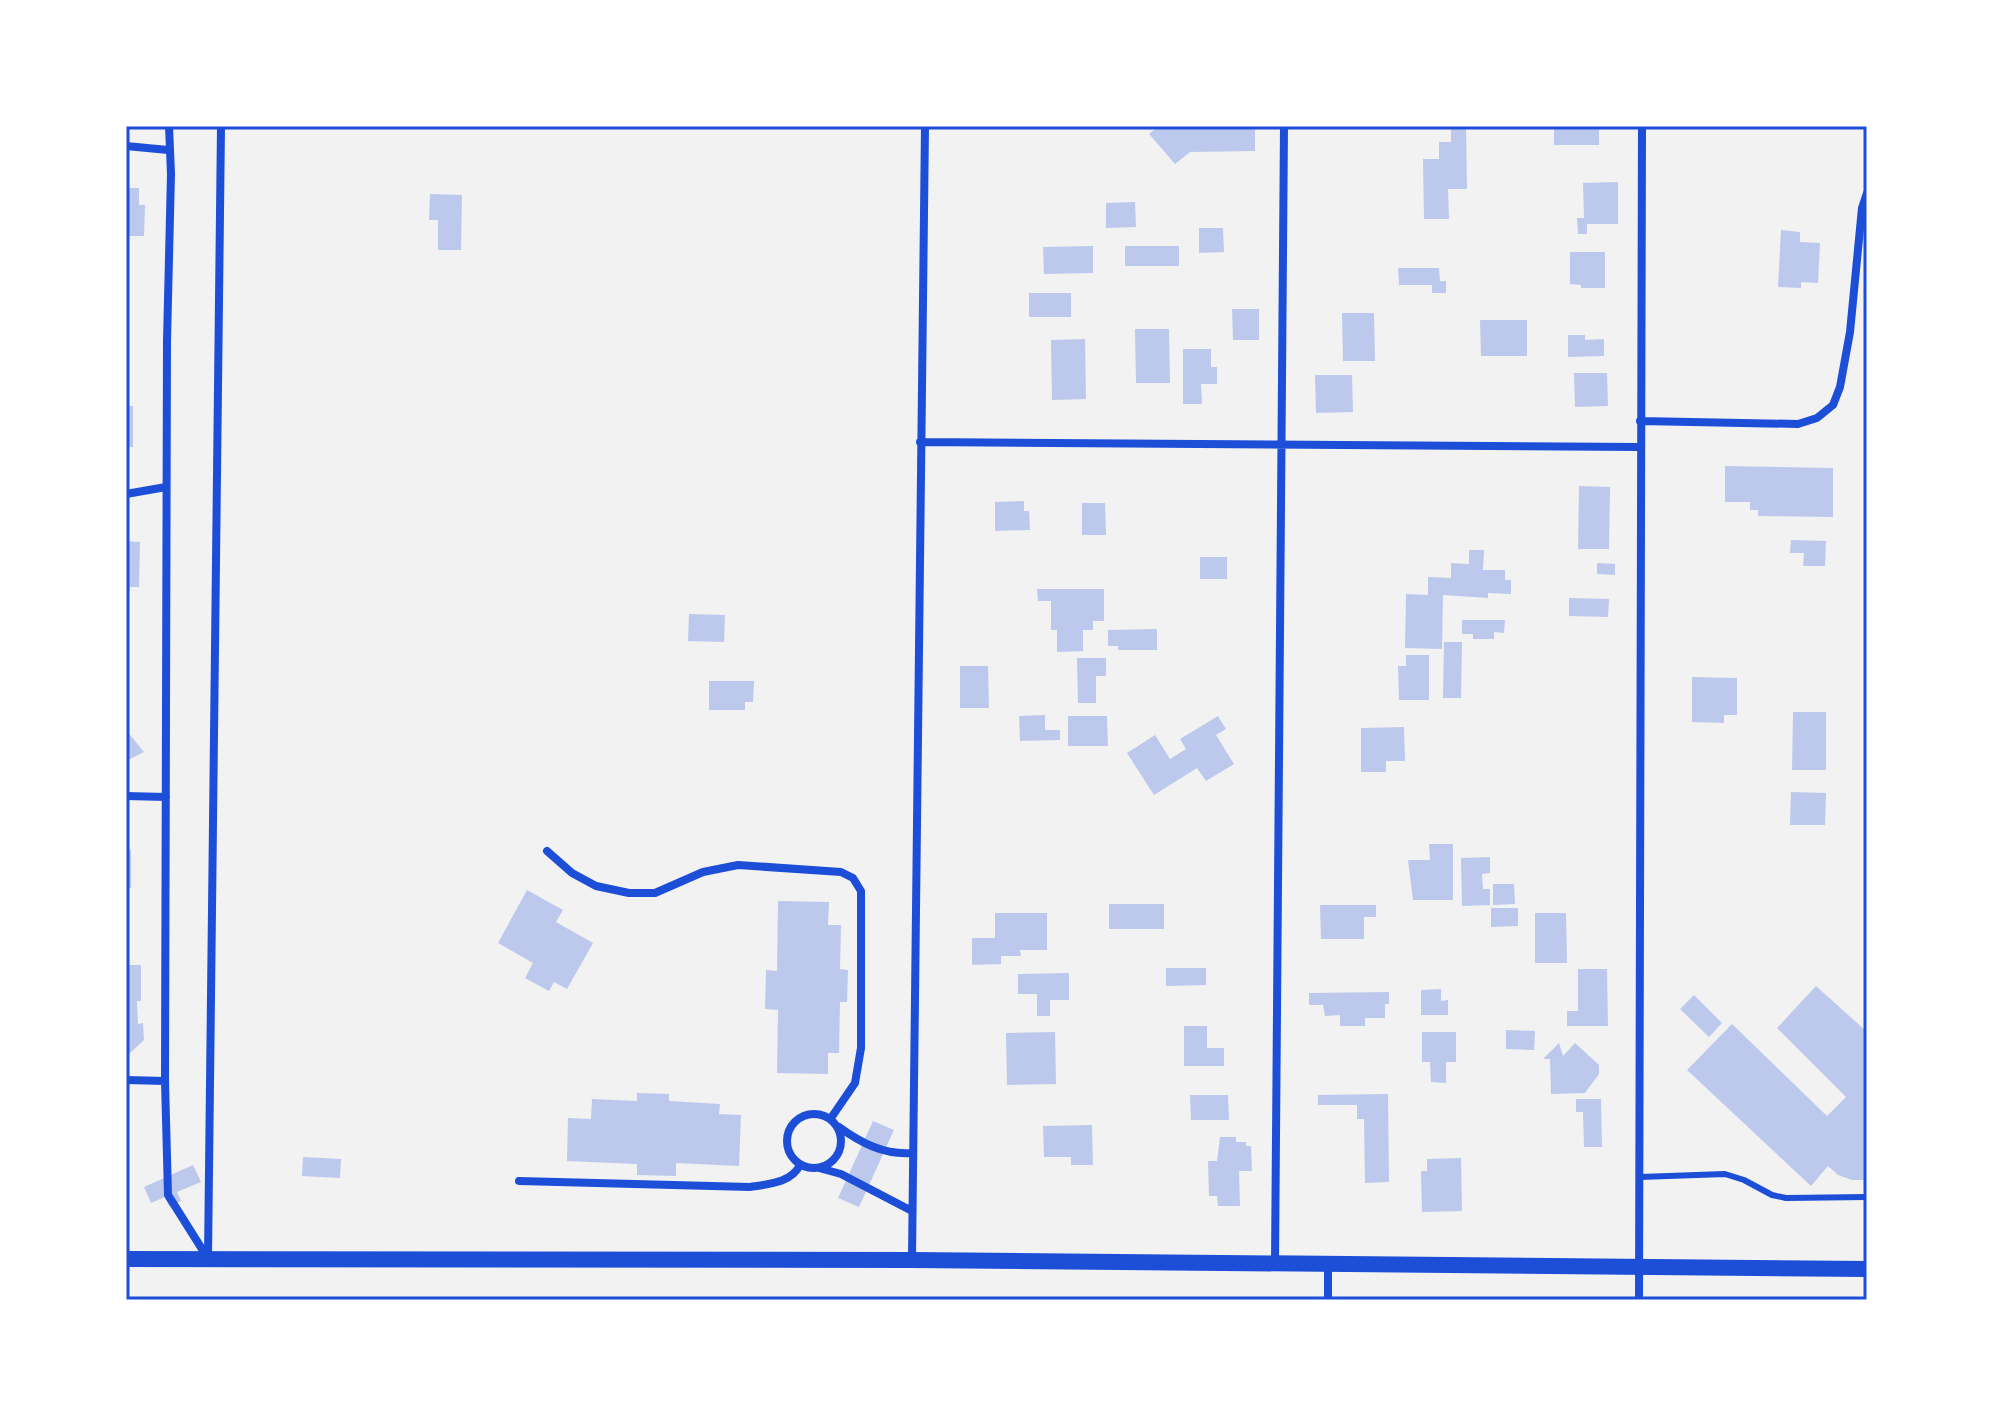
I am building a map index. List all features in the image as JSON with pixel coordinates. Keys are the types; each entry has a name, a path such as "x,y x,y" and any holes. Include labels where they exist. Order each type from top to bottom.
{"main road":[{"path":"126,1259 912,1260 1867,1269"}],"street":[{"path":"169,126 165,1081 168,1195 208,1259"},
{"path":"208,1259 221,126"},
{"path":"912,1260 925,126"},
{"path":"1275,1263 1284,126"},
{"path":"1639,1300 1642,126"},
{"path":"126,146 168,150"},
{"path":"1640,421 1798,424 1817,418 1833,405 1840,387 1850,332 1862,208 1867,193"},
{"path":"920,442 1639,447"},
{"path":"126,494 166,487"},
{"path":"126,796 166,797"},
{"path":"547,851 572,873 596,886 629,893 655,893 703,872 738,865 841,872 853,878 861,891 861,1048 855,1083 834,1122"},
{"path":"126,1080 165,1081"},
{"path":"912,1153 893,1154 857,1139 834,1122 814,1113 805,1114 791,1126 786,1143 788,1151 800,1165 841,1174 912,1211"},
{"path":"818,1168 835,1159 839,1152 841,1133 834,1122"},
{"path":"519,1181 750,1187 776,1183 796,1174 800,1165"},
{"path":"1328,1264 1328,1300"}],"lane":[{"path":"1640,1177 1725,1174 1786,1198 1867,1197"}],"building":[{"path":"1159,126 1244,126 1244,129 1255,129 1255,151 1190,152 1175,164 1149,134"},
{"path":"1451,126 1466,126 1467,189 1448,189 1449,219 1424,219 1423,159 1439,159 1439,142 1451,142"},
{"path":"1554,126 1599,126 1599,145 1554,145"},
{"path":"1618,182 1618,224 1587,224 1587,234 1578,234 1577,218 1584,218 1583,183"},
{"path":"126,188 139,188 139,205 145,205 144,236 126,236"},
{"path":"430,194 462,195 461,250 438,250 438,220 429,220"},
{"path":"1135,202 1136,227 1106,228 1106,203"},
{"path":"1199,228 1223,228 1224,252 1199,253"},
{"path":"1781,230 1800,232 1800,242 1820,243 1818,283 1801,282 1801,288 1778,287"},
{"path":"1093,246 1093,273 1044,274 1043,247"},
{"path":"1125,246 1179,246 1179,266 1125,266"},
{"path":"1570,252 1605,252 1605,288 1581,288 1581,285 1570,284"},
{"path":"1398,268 1439,268 1440,281 1446,281 1446,293 1432,293 1432,285 1399,285"},
{"path":"1029,293 1071,293 1071,317 1029,317"},
{"path":"1232,309 1259,309 1259,340 1233,340"},
{"path":"1342,313 1374,313 1375,361 1343,361"},
{"path":"1480,320 1527,320 1527,356 1481,356"},
{"path":"1135,329 1169,329 1170,383 1136,383"},
{"path":"1568,335 1585,335 1585,340 1604,339 1604,356 1568,357"},
{"path":"1085,339 1086,399 1052,400 1051,340"},
{"path":"1183,349 1211,349 1211,367 1217,367 1217,384 1201,384 1202,404 1183,404"},
{"path":"1574,373 1607,373 1608,406 1575,407"},
{"path":"1315,375 1352,375 1353,412 1316,413"},
{"path":"126,406 133,406 133,447 126,447"},
{"path":"1725,466 1833,468 1833,517 1758,516 1758,510 1750,510 1750,502 1725,502"},
{"path":"1579,486 1610,487 1609,549 1578,549"},
{"path":"1024,501 1024,511 1029,511 1030,530 995,531 995,502"},
{"path":"1082,503 1105,503 1106,535 1082,535"},
{"path":"1791,540 1826,541 1825,566 1803,566 1804,553 1790,553"},
{"path":"126,541 140,542 139,587 130,587 130,591 126,591"},
{"path":"1469,550 1484,550 1483,570 1505,570 1505,580 1511,580 1511,594 1488,593 1488,598 1443,595 1442,649 1405,648 1406,594 1428,595 1428,577 1451,578 1451,563 1469,564"},
{"path":"1200,557 1227,557 1227,579 1200,579"},
{"path":"1597,563 1615,564 1615,575 1597,574"},
{"path":"1037,589 1104,589 1104,621 1093,621 1093,630 1083,630 1083,651 1057,652 1057,630 1051,630 1051,601 1038,601"},
{"path":"1569,598 1609,599 1608,617 1569,616"},
{"path":"689,614 725,615 724,642 688,641"},
{"path":"1462,620 1505,620 1504,633 1494,632 1494,639 1473,639 1473,634 1462,634"},
{"path":"1157,629 1157,650 1118,650 1118,646 1108,646 1108,630"},
{"path":"1444,642 1462,642 1461,698 1443,698"},
{"path":"1406,655 1429,655 1429,700 1399,700 1398,666 1406,666"},
{"path":"1077,658 1106,658 1106,676 1096,676 1096,703 1078,703"},
{"path":"960,666 988,666 989,708 960,708"},
{"path":"1692,677 1737,678 1737,715 1724,715 1724,723 1692,722"},
{"path":"709,681 754,681 753,702 745,702 745,710 709,710"},
{"path":"1793,712 1826,712 1826,770 1792,770"},
{"path":"1045,715 1045,730 1060,730 1060,740 1020,741 1019,716"},
{"path":"1068,716 1107,716 1108,746 1068,746"},
{"path":"1218,716 1226,729 1216,735 1234,764 1206,781 1197,768 1154,795 1127,753 1155,735 1170,759 1186,749 1180,739"},
{"path":"1404,727 1405,761 1386,761 1386,772 1361,772 1361,728"},
{"path":"126,730 144,752 126,761"},
{"path":"1791,792 1826,793 1825,825 1790,825"},
{"path":"1429,844 1453,844 1453,900 1413,900 1408,860 1430,860"},
{"path":"126,850 131,850 131,888 126,888"},
{"path":"1490,857 1490,873 1482,874 1483,889 1490,889 1490,905 1462,906 1461,858"},
{"path":"1493,884 1514,884 1515,904 1493,905"},
{"path":"527,890 563,910 556,922 593,943 567,989 554,982 549,991 525,978 533,963 498,943"},
{"path":"778,901 829,902 828,925 841,925 840,969 848,970 847,1002 840,1002 839,1053 828,1053 828,1074 777,1073 778,1010 765,1009 766,970 777,971"},
{"path":"1109,904 1164,904 1164,929 1109,929"},
{"path":"1320,905 1376,905 1376,917 1364,917 1364,939 1321,939"},
{"path":"1491,908 1518,908 1518,926 1491,927"},
{"path":"995,913 1047,913 1047,950 1020,950 1021,956 1001,956 1001,964 972,965 972,938 995,938"},
{"path":"1535,913 1566,913 1567,963 1535,963"},
{"path":"126,965 141,965 141,1001 137,1001 138,1024 143,1023 144,1040 129,1054 126,1054"},
{"path":"1166,968 1206,968 1206,985 1166,986"},
{"path":"1578,969 1607,969 1608,1026 1567,1026 1567,1011 1578,1011"},
{"path":"1069,973 1069,1000 1050,1000 1050,1016 1037,1016 1037,994 1018,994 1018,974"},
{"path":"1816,986 1867,1032 1867,1180 1852,1180 1838,1175 1828,1166 1811,1186 1687,1070 1732,1024 1827,1116 1846,1097 1777,1028"},
{"path":"1441,989 1441,1001 1448,1000 1448,1015 1421,1015 1421,990"},
{"path":"1389,992 1385,1018 1365,1018 1365,1026 1340,1026 1340,1015 1325,1016 1323,1005 1309,1005 1309,993"},
{"path":"1694,995 1722,1023 1709,1037 1680,1009"},
{"path":"1184,1026 1207,1026 1207,1048 1224,1048 1224,1066 1184,1066"},
{"path":"1506,1030 1535,1031 1534,1050 1506,1049"},
{"path":"1055,1032 1056,1084 1007,1085 1006,1033"},
{"path":"1422,1032 1456,1032 1456,1062 1446,1062 1446,1083 1431,1082 1430,1062 1422,1062"},
{"path":"1559,1043 1563,1056 1575,1043 1599,1065 1599,1074 1585,1093 1551,1094 1550,1059 1543,1059"},
{"path":"637,1093 669,1094 669,1101 720,1104 719,1114 741,1115 739,1166 676,1163 676,1176 637,1175 637,1164 567,1161 568,1118 591,1119 592,1099 637,1101"},
{"path":"1388,1094 1389,1182 1365,1183 1364,1119 1357,1119 1357,1105 1318,1105 1318,1095"},
{"path":"1190,1095 1228,1095 1229,1120 1191,1120"},
{"path":"1576,1099 1601,1099 1602,1147 1584,1147 1583,1112 1576,1112"},
{"path":"873,1121 894,1130 859,1207 838,1198"},
{"path":"1092,1125 1093,1165 1071,1165 1071,1157 1044,1157 1043,1126"},
{"path":"1220,1137 1236,1137 1236,1142 1246,1142 1246,1146 1251,1146 1252,1171 1239,1171 1240,1206 1218,1206 1217,1196 1209,1196 1208,1161 1217,1161"},
{"path":"303,1157 341,1159 340,1178 302,1176"},
{"path":"1461,1158 1462,1211 1422,1212 1421,1171 1427,1171 1427,1159"},
{"path":"193,1165 201,1182 177,1192 181,1201 169,1206 165,1197 151,1203 144,1187"}]}
